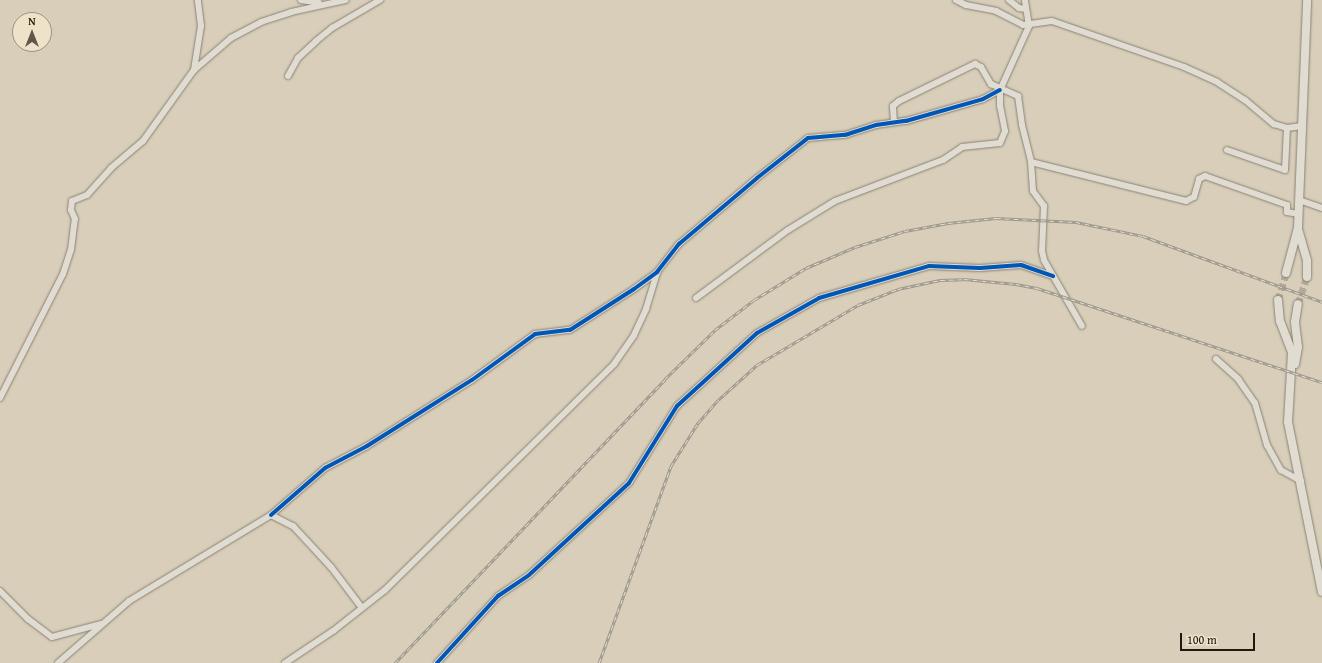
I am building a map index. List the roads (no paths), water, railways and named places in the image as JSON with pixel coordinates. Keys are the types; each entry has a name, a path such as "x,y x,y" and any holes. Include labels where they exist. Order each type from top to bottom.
{"main road":[{"path":"1307,0 1298,214 1298,228 1306,261 1307,277"},
{"path":"1286,273 1298,228"},
{"path":"1278,300 1280,321 1292,353 1288,422 1302,482 1322,592"},
{"path":"1291,375 1298,353 1295,322 1298,304"}],"street":[{"path":"194,70 201,26 198,0"},
{"path":"301,0 323,4"},
{"path":"0,398 63,274 73,235 75,219 71,210 72,201 87,195 111,168 143,141 194,70 237,35 260,22 323,4 346,0"},
{"path":"288,76 298,58 316,41 332,28 380,0"},
{"path":"956,0 966,5 996,11 1029,26 1052,21 1184,66 1217,82 1245,100 1274,124 1287,128 1302,126"},
{"path":"1009,0 1019,8 1026,9"},
{"path":"696,298 788,230 835,201 943,160 962,147 1000,143 1005,131 1000,106 1000,90 1029,26 1025,0"},
{"path":"894,122 895,104 970,65 978,64 991,84 1000,90 1015,94 1021,101 1022,125 1031,162 1033,191 1044,206 1042,251 1053,276 1082,326"},
{"path":"58,663 129,601 271,515 325,468 367,446 472,380 535,334 570,330 578,326 657,272 679,244 799,144 814,136 845,135 894,122 906,121 964,104 1000,90"},
{"path":"1227,150 1281,170 1286,169 1287,128"},
{"path":"1287,161 1300,161"},
{"path":"1031,162 1186,200 1194,197 1199,179 1205,176 1286,205 1287,212 1298,214"},
{"path":"1299,200 1322,208"},
{"path":"437,663 498,596 529,575 628,483 677,406 757,333 819,298 929,266 980,268 1021,265 1053,276"},
{"path":"285,663 362,608 391,584 614,364 634,335 657,272"},
{"path":"1216,359 1238,379 1255,403 1267,445 1281,470 1302,482"},
{"path":"271,515 293,526 331,567 362,608"},
{"path":"0,591 28,619 52,637 102,624"}],"tunnel":[{"path":"1278,300 1286,273"},
{"path":"1298,304 1307,277"}],"railway":[{"path":"395,663 665,379 715,330 754,300 806,268 855,247 905,231 948,223 996,218 1076,222 1143,236 1322,302"},
{"path":"599,663 671,466 698,423 716,402 757,365 858,305 898,289 940,280 964,279 1016,284 1037,288 1322,382"}]}
